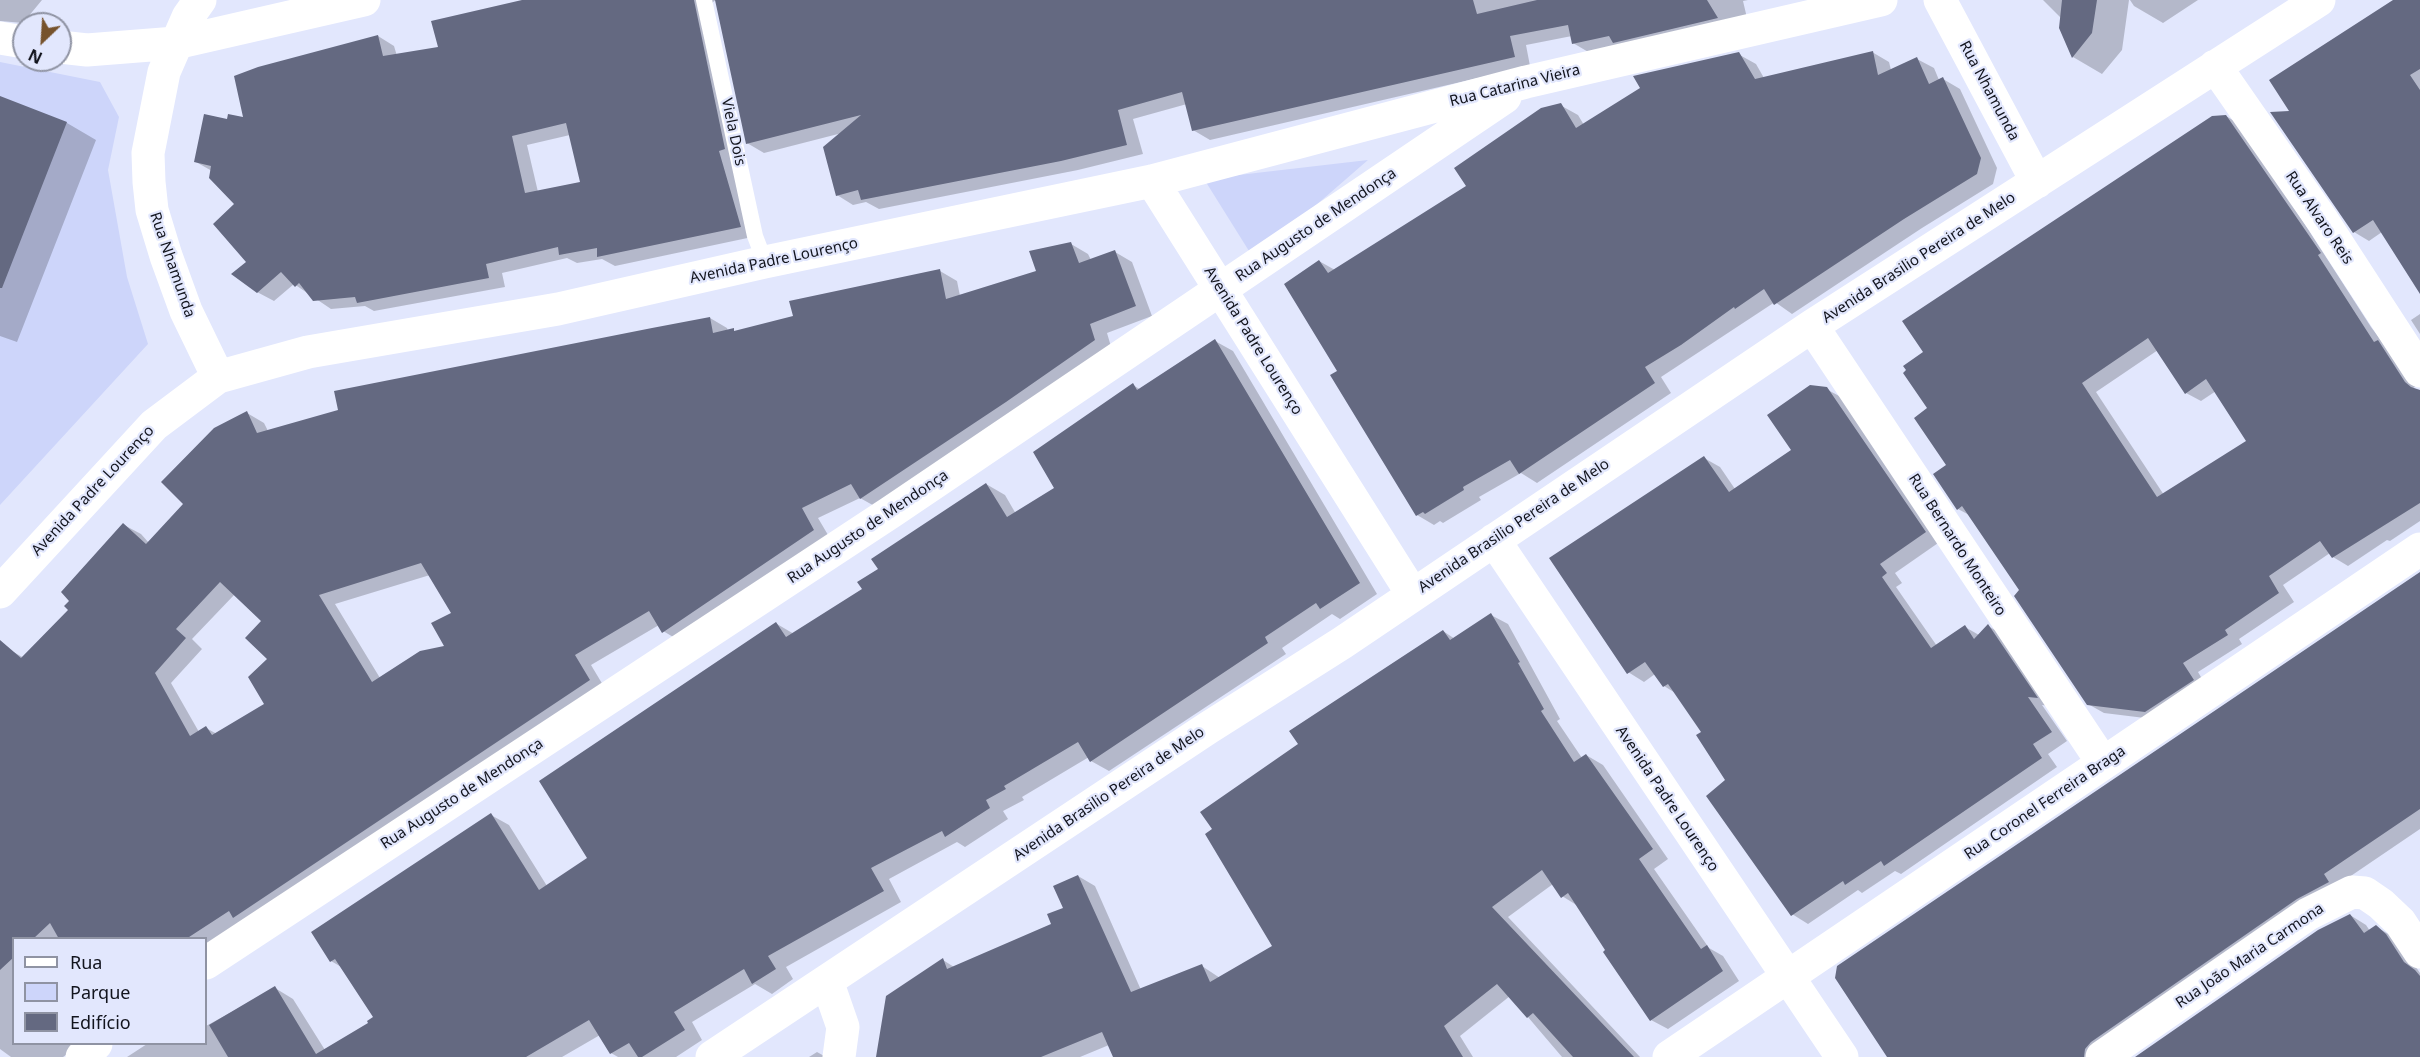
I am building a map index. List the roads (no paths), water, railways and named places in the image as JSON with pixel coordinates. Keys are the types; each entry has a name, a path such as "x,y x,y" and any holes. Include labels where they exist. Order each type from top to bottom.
{"street":[{"name":"Rua Nhamunda","path":"200,0 176,43 164,72 148,153 152,210 186,311 218,377"},
{"path":"72,48 87,50 176,43 364,0"},
{"name":"Rua Catarina Vieira","path":"1152,181 1526,82 1881,0"},
{"name":"Rua Nhamunda","path":"1940,0 2037,182"},
{"name":"Avenida Brasilio Pereira de Melo","path":"712,1057 1413,595 1812,326 2319,0"},
{"name":"Rua Alvaro Reis","path":"2215,66 2322,220 2420,371"},
{"name":"Rua Augusto de Mendonça","path":"207,962 891,512 1526,82"},
{"name":"Avenida Padre Lourenço","path":"0,592 154,425 218,377 308,352 558,309 765,262 1152,181 1413,595"},
{"name":"Rua Bernardo Monteiro","path":"1812,326 2103,763"},
{"name":"Avenida Padre Lourenço","path":"1494,540 1842,1057"},
{"name":"Rua Coronel Ferreira Braga","path":"1669,1057 2420,549"},
{"name":"Rua João Maria Carmona","path":"2102,1057 2308,914 2352,892 2365,893 2381,904 2400,922 2420,952"},
{"path":"827,981 843,1027 839,1057"},
{"path":"82,1057 95,1045"}],"lane":[{"name":"Viela Dois","path":"704,0 755,236 765,262"}]}
